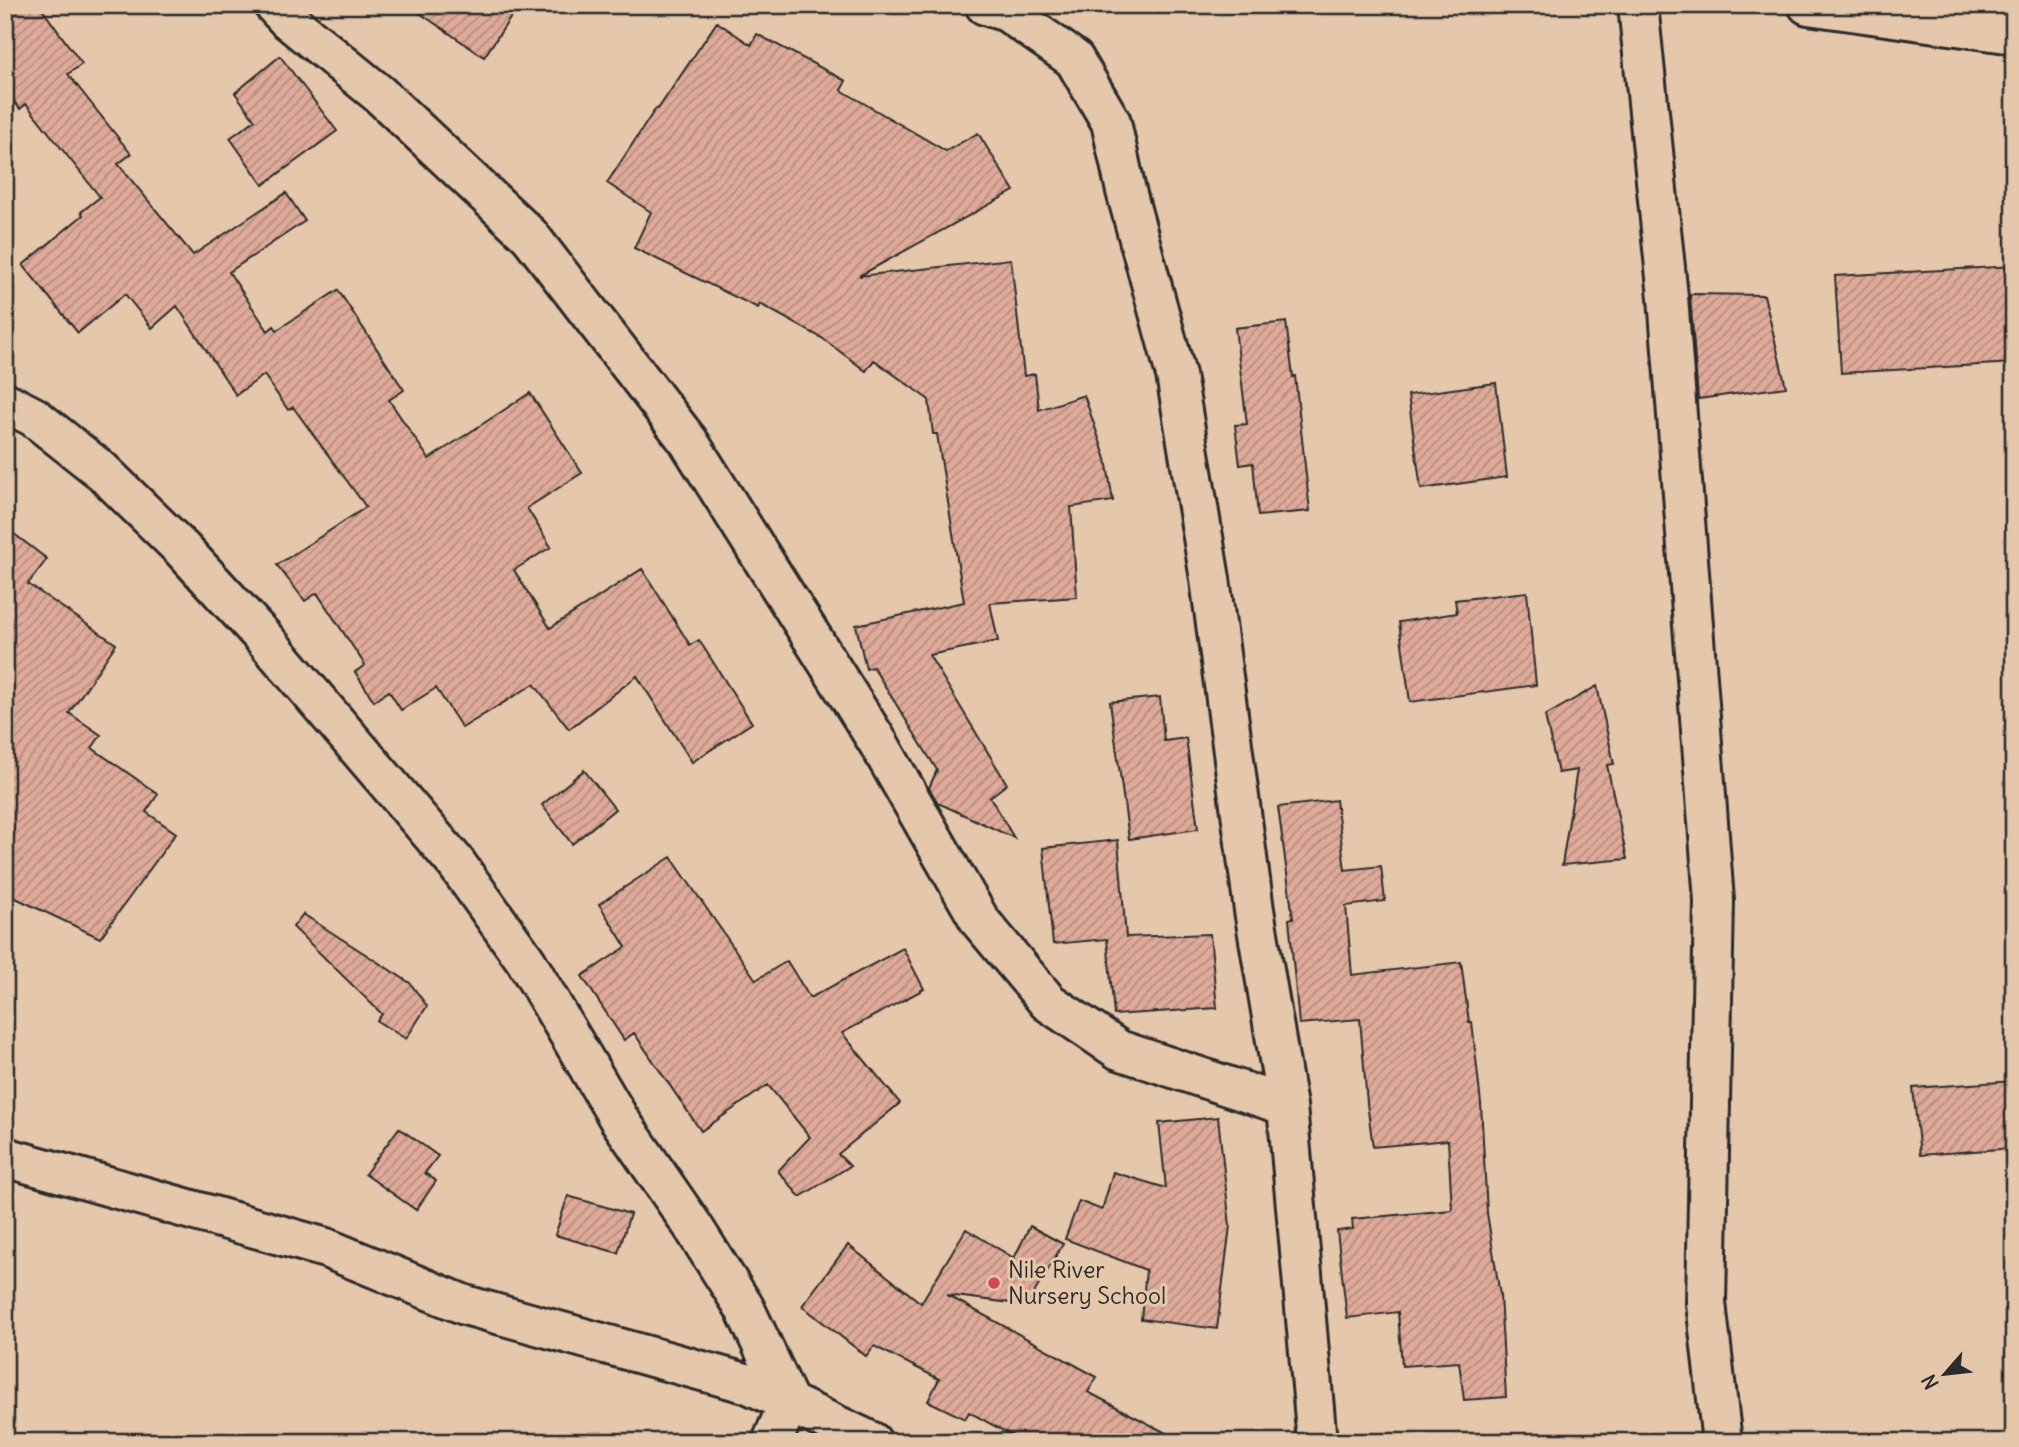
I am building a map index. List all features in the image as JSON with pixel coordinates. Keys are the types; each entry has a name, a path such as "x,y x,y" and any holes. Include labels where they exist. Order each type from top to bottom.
{"street":[{"path":"274,5 287,19 379,94 530,236 689,442 879,744 980,921 1048,1002 1119,1050 1287,1106"},
{"path":"985,5 1007,12 1074,59 1111,122 1126,191 1176,375 1210,579 1254,910 1287,1106 1317,1442"},
{"path":"1639,5 1670,324 1714,901 1706,1303 1722,1442"},
{"path":"1808,5 2014,34"},
{"path":"5,402 34,417 102,471 182,549 263,637 456,863 526,961 619,1119 744,1307 789,1402 772,1442"},
{"path":"5,1157 326,1248 466,1305 748,1384 872,1442"}],"building":[{"path":"25,5 39,5 82,64 68,74 131,154 118,164 193,255 286,193 305,221 229,272 268,331 274,326 277,330 338,290 404,390 389,400 429,459 530,393 582,473 527,508 551,547 514,570 550,628 642,569 690,645 699,640 752,723 692,762 637,676 569,729 534,684 462,728 436,688 401,710 389,691 374,701 355,672 365,665 317,593 305,601 277,565 366,507 293,407 288,410 264,375 236,395 177,306 152,328 125,294 78,333 23,265 83,215 81,212 100,197 26,104 20,109 5,90 5,19"},
{"path":"408,5 519,5 484,57"},
{"path":"717,22 751,45 757,34 846,81 841,90 946,151 978,133 1014,191 859,276 1011,259 1024,376 1035,374 1039,410 1084,395 1106,459 1113,501 1071,507 1077,597 990,603 998,641 929,655 1007,784 990,797 1014,838 938,803 929,788 937,770 873,667 866,669 856,625 964,602 929,400 874,360 866,371 822,338 760,304 758,308 634,248 651,212 607,183"},
{"path":"280,56 337,131 263,185 230,138 255,120 235,93"},
{"path":"2014,266 2014,363 1841,373 1835,276"},
{"path":"1690,294 1764,295 1786,387 1698,399"},
{"path":"1286,322 1293,377 1295,376 1310,511 1258,516 1253,463 1240,465 1235,425 1247,424 1235,328"},
{"path":"1496,383 1507,477 1421,489 1408,395"},
{"path":"5,527 47,559 28,584 116,644 69,713 101,735 92,748 158,794 146,812 176,833 100,938 5,893"},
{"path":"1527,592 1536,685 1410,702 1399,622 1457,613 1455,600"},
{"path":"1597,686 1614,764 1607,765 1627,859 1562,865 1577,770 1558,773 1545,716"},
{"path":"1160,697 1164,741 1186,738 1198,829 1129,839 1110,702"},
{"path":"584,770 615,809 572,844 542,805"},
{"path":"1336,800 1345,870 1381,866 1385,901 1346,906 1352,975 1461,962 1469,1022 1472,1022 1481,1104 1487,1213 1500,1295 1506,1397 1464,1400 1459,1362 1402,1366 1398,1312 1347,1318 1337,1231 1353,1229 1352,1219 1452,1210 1448,1140 1373,1147 1360,1019 1299,1024 1289,919 1293,918 1278,807"},
{"path":"1118,840 1126,937 1210,934 1217,1008 1114,1015 1107,939 1053,944 1043,848"},
{"path":"671,857 756,980 787,961 810,998 903,948 924,989 842,1033 900,1103 838,1154 850,1166 800,1197 778,1171 810,1137 768,1085 701,1131 634,1033 624,1040 582,976 626,947 599,904"},
{"path":"303,914 410,983 427,1006 406,1039 377,1021 382,1014 293,927"},
{"path":"2014,1081 2014,1148 1920,1155 1913,1088"},
{"path":"1218,1117 1230,1226 1217,1329 1141,1319 1146,1270 1065,1239 1079,1201 1102,1210 1113,1172 1166,1188 1159,1123"},
{"path":"399,1128 438,1156 425,1173 436,1181 416,1210 365,1174"},
{"path":"568,1196 630,1214 618,1253 555,1235"},
{"path":"1030,1226 1063,1244 1027,1305 947,1295 1097,1377 1088,1392 1183,1442 1024,1442 969,1412 965,1419 928,1401 939,1379 874,1346 866,1356 802,1306 848,1245 921,1303 966,1229 1014,1258"}],"place":[{"name":"Nile River Nursery School","path":"994,1283"}]}
